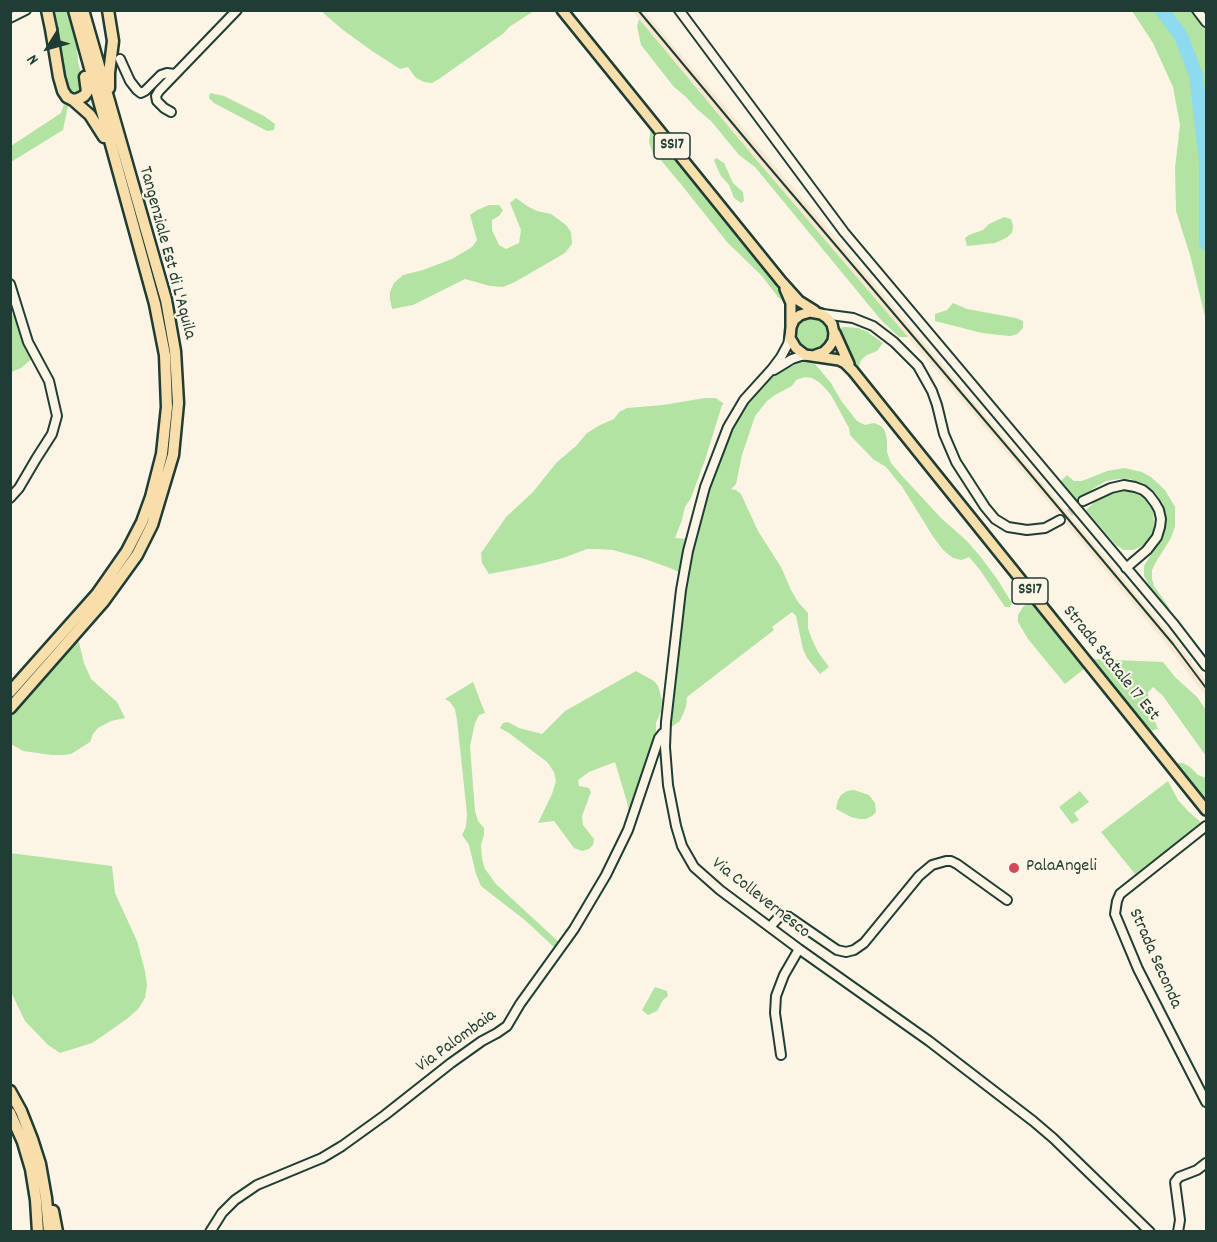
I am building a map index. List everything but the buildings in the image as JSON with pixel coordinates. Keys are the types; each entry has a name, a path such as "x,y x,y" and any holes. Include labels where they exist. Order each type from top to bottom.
{"highway":[{"path":"47,10 63,91 90,114 113,156"},
{"name":"Tangenziale Est di L'Aquila","path":"10,692 96,594 127,551 142,522 151,497 162,454 167,407 165,355 155,304 74,10"},
{"name":"Tangenziale Est di L'Aquila","path":"10,708 103,602 137,555 152,525 173,455 178,403 175,351 168,310 83,10"},
{"path":"108,10 112,33 109,103"},
{"path":"90,33 97,42 103,45 110,41 112,33"},
{"path":"73,99 78,99 87,92 83,64 84,47"},
{"path":"10,1091 33,1139 57,1232"},
{"path":"10,1113 23,1142 31,1169 38,1232"},
{"path":"42,1175 49,1232"}],"main road":[{"name":"SS17","path":"562,10 781,281 799,301 830,321 833,328"},
{"name":"SS17","path":"781,281 791,303 790,331"},
{"path":"820,313 810,312 794,320 790,331 796,348 811,356 824,352 834,337 833,328"},
{"name":"Strada Statale 17 Est","path":"833,328 841,350 853,371"},
{"name":"Strada Statale 17 Est","path":"811,356 838,360 853,371 1206,810"}],"street":[{"path":"10,18 26,10"},
{"path":"171,112 159,104 156,96 161,88 237,10"},
{"path":"679,10 844,232 1173,623 1206,666"},
{"path":"1197,10 1206,22"},
{"path":"120,59 130,81 141,93 161,75 174,74"},
{"path":"10,284 28,342 49,381 57,416 52,434 19,488 10,498"},
{"path":"820,313 867,323 903,350 921,371 935,398 944,434 956,462 992,516 1008,527 1023,530 1045,528 1060,520"},
{"path":"833,328 833,324 837,321 849,318"},
{"name":"Via Collevernesco","path":"790,331 788,344 781,357 741,403 728,427 712,468 688,551 665,732 665,765 669,792 677,832 685,854 694,867 708,880 1033,1120 1150,1232"},
{"name":"Via Collevernesco","path":"763,378 792,359 811,356"},
{"path":"1083,501 1111,488 1124,485 1143,490 1155,503 1161,519 1157,537 1147,550 1126,568"},
{"name":"Via Palombaia","path":"210,1232 222,1212 235,1200 257,1185 322,1158 342,1146 451,1063 507,1026 520,1004 574,929 606,876 628,830 659,738 665,732"},
{"name":"Strada Seconda","path":"1206,826 1121,894 1117,901 1115,915 1138,969 1206,1102"},
{"path":"770,927 781,917 789,917 837,950 846,952 854,950 864,943 919,876 932,865 946,861 955,862 1007,900"},
{"path":"781,1054 775,1000 781,980 799,949"},
{"path":"1178,1232 1180,1220 1175,1182 1178,1178 1197,1170 1206,1163"}],"shaded area":[{"path":"632,11 644,11 1176,641 1206,681 1206,697 1169,647 1018,466"}],"green space":[{"path":"54,11 67,11 77,48 84,84 82,93 72,96 65,87 53,26"},
{"path":"321,11 534,11 432,83 424,82 415,77 408,67 400,69 372,51"},
{"path":"1132,11 1204,11 1206,15 1206,320 1190,255 1176,211 1175,168 1180,125 1173,87 1153,43"},
{"path":"639,19 908,337 899,337 881,320 755,167 739,155 711,121 674,87 641,45 637,26"},
{"path":"210,93 224,96 264,116 275,124 274,130 267,131 214,103 209,98"},
{"path":"64,104 68,106 63,130 11,162 11,146 61,113"},
{"path":"651,127 773,278 787,305 762,276 727,242 659,158 653,154 649,142"},
{"path":"716,158 724,163 733,183 743,192 744,201 741,203 734,198 729,185 721,176 714,160"},
{"path":"516,198 537,211 551,214 566,225 571,232 572,244 565,253 503,287 465,279 413,305 392,309 390,292 394,283 403,275 452,259 472,247 477,240 470,215 477,210 489,205 499,205 503,210 492,220 492,230 499,245 506,249 519,243 521,230 510,203"},
{"path":"1004,217 1011,219 1013,226 1012,233 1006,238 995,243 967,246 965,238"},
{"path":"953,303 967,309 1016,318 1023,321 1023,328 1011,336 982,333 935,321 935,314 947,310"},
{"path":"15,309 33,358 21,368 11,372 11,318"},
{"path":"812,317 824,322 829,334 824,346 812,351 800,346 795,334 800,322"},
{"path":"845,327 866,331 883,343 877,351 861,360 858,369 848,355 837,328"},
{"path":"802,362 815,364 857,421 865,425 874,423 881,426 885,431 887,452 891,463 941,518 980,556 1012,603 1010,607 1005,607 969,557 962,560 953,558 943,550 903,488 886,467 873,459 850,435 849,428 825,388 812,378 805,377 796,380 792,386 767,401 755,416 742,455 736,484 731,489 741,494 758,531 781,567 791,590 808,613 808,628 811,637 829,667 820,674 807,658 796,616 792,612 772,627 774,630 687,697 686,707 680,721 670,728 689,563 702,511 716,469 731,429 755,392 776,373"},
{"path":"716,398 724,404 675,538 689,539 681,573 613,550 587,549 536,565 489,574 482,563 481,553 506,517 533,492 557,462 587,433 614,419 619,412 627,408"},
{"path":"1124,468 1142,472 1151,477 1165,490 1175,507 1175,526 1171,538 1152,570 1154,586 1174,619 1144,576 1144,566 1165,528 1166,515 1163,504 1155,492 1144,484 1130,479 1119,479 1106,481 1077,501 1060,482 1067,475 1074,481 1082,481 1107,471"},
{"path":"1121,490 1132,491 1140,495 1153,512 1153,533 1149,541 1133,550 1124,550 1116,545 1086,510 1099,498"},
{"path":"1030,601 1084,669 1065,684 1028,639 1018,622 1018,615"},
{"path":"78,638 84,663 91,679 117,702 125,718 111,721 98,728 90,742 71,754 52,755 23,751 11,744 11,714"},
{"path":"1093,659 1163,662 1175,677 1197,697 1206,710 1206,756 1163,696 1153,687 1148,692 1149,707 1158,729 1150,731"},
{"path":"636,671 654,681 662,700 648,763 627,826 629,813 627,802 615,762 589,772 578,780 579,786 589,788 591,792 582,816 583,825 594,839 589,849 582,851 574,848 554,821 538,823 552,794 556,781 554,772 547,762 500,728 503,723 508,722 519,728 542,734 565,711"},
{"path":"473,682 485,713 479,715 475,723 470,746 475,811 478,821 484,828 481,845 485,869 496,884 561,944 557,950 526,921 481,886 469,845 462,835 466,827 467,814 457,720 455,709 445,699"},
{"path":"1175,763 1183,763 1198,775 1206,778 1206,801"},
{"path":"1168,781 1178,800 1203,824 1135,874 1101,832"},
{"path":"854,790 869,795 875,803 876,812 872,816 859,819 836,809 841,795"},
{"path":"1080,791 1089,802 1074,813 1079,820 1072,824 1059,807"},
{"path":"10,853 112,866 115,893 137,941 147,985 145,998 139,1008 92,1043 60,1053 48,1045 25,1021 11,992"},
{"path":"655,987 667,991 668,996 657,1011 648,1015 642,1010"}],"waterway":[{"path":"1162,10 1181,36 1196,75 1206,161 1206,243"}],"tunnel":[{"path":"1060,520 1080,504"}],"railway":[{"path":"638,10 1173,644 1206,688"}],"place":[{"name":"PalaAngeli","path":"1014,868"}]}
